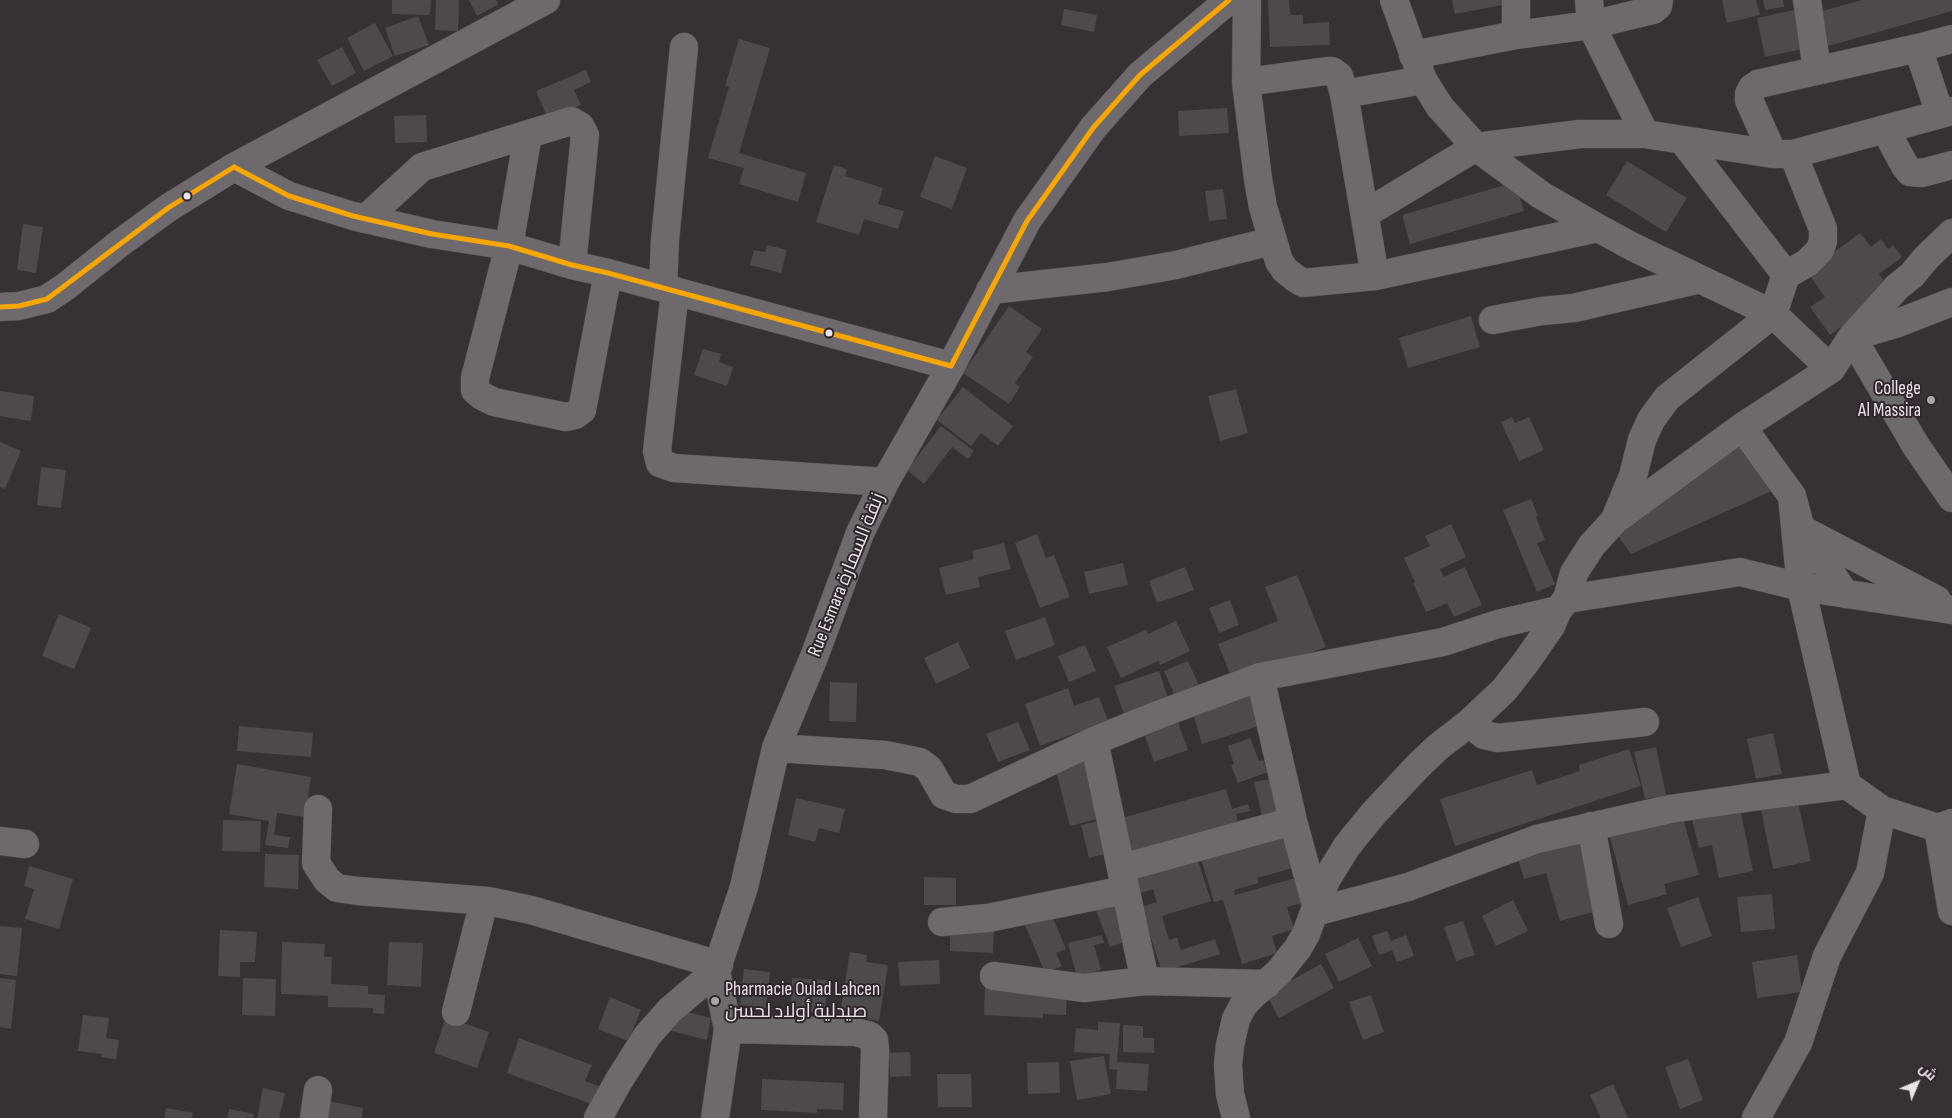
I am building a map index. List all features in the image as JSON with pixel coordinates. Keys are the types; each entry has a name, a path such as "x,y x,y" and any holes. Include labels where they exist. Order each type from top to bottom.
{"street":[{"path":"0,307 19,306 47,298 66,288 120,243 168,208 234,168 546,0"},
{"name":"Rue Esmara زنقة السمارة","path":"718,968 744,887 776,748 814,657 860,533 884,482 951,366 1027,221 1093,128 1140,75 1229,0"},
{"path":"1247,0 1246,82 1258,179 1272,241 1281,265 1289,274 1303,283 1375,276 1598,228"},
{"path":"1394,0 1423,80 1440,107 1476,147 1541,195 1598,228 1633,247 1773,314 1831,369"},
{"path":"1516,0 1516,35"},
{"path":"1807,0 1817,70"},
{"path":"1413,55 1516,35 1590,12 1656,5"},
{"path":"1590,12 1645,134"},
{"path":"1615,520 1633,476 1642,440 1651,420 1666,398 1773,314 1786,275 1815,256 1823,241 1823,229 1783,154 1751,107 1749,94 1752,88 1763,82 1918,48 1952,38"},
{"path":"684,47 665,240 669,289 658,451 660,463 674,468 884,482"},
{"path":"1365,214 1476,147 1580,134 1645,134 1783,154 1946,113 1918,48"},
{"path":"1246,82 1332,71 1339,76 1344,94 1375,276"},
{"path":"1344,94 1423,80"},
{"path":"365,219 422,167 571,121 580,126 585,135 572,265"},
{"path":"1885,128 1904,166 1910,172 1922,173 1952,165"},
{"path":"528,134 509,246 475,378 475,390 494,402 566,417 576,415 582,410 608,273"},
{"path":"1683,141 1786,275"},
{"path":"234,168 289,196 365,219 432,234 509,246 572,265 669,289 951,366"},
{"path":"1236,1118 1230,1094 1228,1065 1236,1019 1244,1004 1279,972 1298,948 1326,880 1334,866 1373,814 1438,747 1470,723 1504,690 1551,626 1563,605 1574,573 1592,544 1615,520 1742,427 1831,369 1852,336 1897,287 1912,275 1952,233"},
{"path":"990,290 1108,277 1176,266 1272,241"},
{"path":"1493,320 1542,311 1574,308 1700,279"},
{"path":"1852,336 1898,323 1952,302"},
{"path":"1852,336 1916,446 1952,498"},
{"path":"1742,427 1792,496 1801,528 1845,594"},
{"path":"1792,496 1801,587 1847,785 1882,810 1945,826 1952,911"},
{"path":"1801,528 1952,609"},
{"path":"776,748 885,755 920,762 929,769 944,795 956,799 970,799 1094,741 1260,677 1443,642 1563,605 1740,572 1801,587 1952,609"},
{"path":"1260,677 1315,908"},
{"path":"1470,723 1484,735 1498,738 1644,722"},
{"path":"1094,741 1145,981"},
{"path":"1315,908 1408,887 1537,839 1591,826 1670,809 1847,785"},
{"path":"318,809 316,863 327,880 337,888 484,901 531,910 718,968"},
{"path":"1756,1118 1798,1043 1827,956 1870,873 1882,810"},
{"path":"942,922 988,918 1123,879 1293,821"},
{"path":"1591,826 1609,924"},
{"path":"456,1012 484,901"},
{"path":"715,1118 728,1029 718,968"},
{"path":"598,1118 647,1036 670,1010 718,968"},
{"path":"994,976 1084,988 1145,981 1267,984"},
{"path":"728,1029 856,1032 870,1036 874,1040 875,1050 873,1118"},
{"path":"314,1118 318,1090"}],"building":[{"path":"392,0 431,0 430,15 392,14"},
{"path":"436,0 459,0 458,31 435,30"},
{"path":"469,0 496,0 499,4 477,16"},
{"path":"1268,0 1289,0 1290,15 1303,15 1303,24 1329,22 1330,45 1270,47"},
{"path":"1452,0 1506,0 1507,4 1455,14"},
{"path":"1722,0 1756,0 1760,15 1727,23"},
{"path":"1763,0 1783,0 1784,7 1765,10"},
{"path":"1862,0 1952,0 1952,11 1825,47 1815,13"},
{"path":"1064,9 1097,15 1094,32 1061,25"},
{"path":"1799,9 1807,48 1765,57 1757,18"},
{"path":"418,16 429,45 395,56 385,28"},
{"path":"375,23 393,56 364,71 347,38"},
{"path":"739,39 770,48 739,153 806,173 798,202 739,184 744,168 708,158 729,87 725,86"},
{"path":"342,47 356,73 332,86 317,60"},
{"path":"586,70 591,82 574,90 581,105 548,119 536,91"},
{"path":"1227,108 1229,133 1179,136 1178,111"},
{"path":"426,115 427,142 395,143 394,116"},
{"path":"935,156 967,168 952,209 920,197"},
{"path":"1627,161 1687,198 1666,232 1606,195"},
{"path":"834,165 847,169 845,176 883,188 878,204 904,211 898,229 864,219 859,235 816,222"},
{"path":"1515,182 1524,211 1410,244 1402,215"},
{"path":"1223,189 1227,219 1209,221 1205,191"},
{"path":"23,224 43,227 36,273 17,270"},
{"path":"1860,233 1871,247 1881,239 1888,249 1893,245 1902,257 1879,274 1891,290 1830,335 1810,307 1825,297 1807,272"},
{"path":"767,245 787,250 781,273 750,265 754,250 765,252"},
{"path":"1009,306 1042,329 1026,352 1033,357 1015,383 1020,387 1009,404 963,373"},
{"path":"1471,316 1480,347 1408,368 1399,338"},
{"path":"703,349 721,354 719,362 733,367 727,386 694,375"},
{"path":"963,387 1013,426 998,446 981,433 971,446 937,420"},
{"path":"1236,389 1248,433 1220,441 1208,396"},
{"path":"0,391 34,396 31,421 0,416"},
{"path":"1512,417 1515,423 1529,417 1544,450 1519,461 1501,422"},
{"path":"941,426 974,451 968,459 952,447 924,484 907,470"},
{"path":"1738,439 1774,490 1631,554 1616,533"},
{"path":"0,442 21,451 5,489 0,487"},
{"path":"41,467 66,470 61,508 37,505"},
{"path":"1531,499 1545,540 1537,543 1555,584 1537,592 1503,510"},
{"path":"1451,524 1466,557 1440,569 1444,577 1465,567 1482,605 1454,617 1447,603 1426,612 1404,558 1430,546 1425,536"},
{"path":"1037,534 1046,558 1054,555 1070,597 1040,608 1015,543"},
{"path":"1004,543 1011,569 978,577 980,587 946,595 939,568 974,559 972,551"},
{"path":"1123,563 1128,585 1089,594 1084,572"},
{"path":"1185,567 1194,590 1157,603 1149,581"},
{"path":"1297,575 1326,647 1261,672 1231,676 1218,644 1278,621 1265,587"},
{"path":"1230,600 1239,625 1219,633 1209,608"},
{"path":"59,614 91,628 74,669 42,656"},
{"path":"1045,617 1055,645 1016,660 1005,631"},
{"path":"1176,621 1190,651 1160,665 1158,661 1121,678 1107,647 1146,630 1148,634"},
{"path":"958,642 970,668 936,684 924,658"},
{"path":"1085,645 1096,671 1069,682 1058,656"},
{"path":"1188,661 1200,688 1176,698 1164,671"},
{"path":"1159,671 1168,698 1124,714 1114,686"},
{"path":"830,682 857,683 856,722 829,721"},
{"path":"1068,688 1074,706 1099,697 1108,721 1040,746 1025,704"},
{"path":"1248,690 1259,726 1202,744 1191,707"},
{"path":"1175,714 1188,750 1154,762 1141,725"},
{"path":"1018,722 1030,750 998,762 986,734"},
{"path":"239,726 313,733 311,757 237,751"},
{"path":"1773,733 1782,774 1756,779 1747,739"},
{"path":"1250,738 1259,761 1263,760 1268,772 1238,783 1231,765 1234,764 1228,746"},
{"path":"1656,747 1666,795 1645,799 1634,752"},
{"path":"1629,749 1641,786 1455,846 1440,799 1532,770 1537,785 1580,771 1579,765"},
{"path":"1093,754 1109,816 1070,826 1054,763"},
{"path":"237,764 311,777 305,817 277,813 274,835 290,837 288,848 265,845 269,821 229,814"},
{"path":"1275,778 1280,820 1264,824 1254,782"},
{"path":"1226,789 1232,809 1248,804 1250,811 1236,814 1239,826 1133,856 1122,818"},
{"path":"796,798 845,809 839,833 819,828 815,842 788,835"},
{"path":"1798,802 1811,861 1773,869 1761,810"},
{"path":"1740,809 1753,871 1719,878 1712,845 1699,848 1692,819"},
{"path":"1683,818 1699,875 1664,884 1667,894 1628,905 1610,837"},
{"path":"1107,819 1115,851 1089,858 1081,825"},
{"path":"223,820 261,821 260,852 222,851"},
{"path":"1287,834 1296,867 1257,878 1259,883 1234,890 1235,895 1299,877 1306,902 1287,907 1294,929 1272,936 1277,953 1242,964 1223,900 1214,902 1201,859"},
{"path":"1579,835 1601,910 1560,921 1546,873 1524,879 1516,853"},
{"path":"265,854 299,855 298,889 264,887"},
{"path":"1196,854 1211,901 1162,916 1169,940 1177,937 1181,950 1215,939 1220,954 1162,972 1141,907 1157,902 1153,889 1141,893 1134,873"},
{"path":"29,866 73,879 59,929 25,919 34,889 24,886"},
{"path":"924,877 956,878 956,905 924,905"},
{"path":"1772,894 1775,929 1741,932 1737,897"},
{"path":"1120,896 1135,938 1110,947 1094,905"},
{"path":"1698,897 1712,936 1681,947 1667,908"},
{"path":"1513,900 1528,931 1496,946 1482,916"},
{"path":"1049,909 1066,949 1056,953 1062,966 1045,973 1023,920"},
{"path":"1463,921 1475,955 1456,961 1444,927"},
{"path":"0,926 22,928 17,976 0,974"},
{"path":"950,926 994,927 993,953 950,951"},
{"path":"220,930 257,932 255,962 240,962 240,977 218,976"},
{"path":"1387,931 1391,941 1406,935 1414,956 1397,962 1392,950 1379,955 1372,936"},
{"path":"1102,935 1104,943 1094,945 1101,970 1077,977 1068,943"},
{"path":"1358,938 1372,966 1339,982 1325,954"},
{"path":"282,942 325,944 324,957 332,957 331,984 368,986 368,994 385,995 384,1014 373,1013 373,1008 328,1007 328,996 281,994"},
{"path":"389,942 423,943 421,987 387,985"},
{"path":"850,952 867,955 866,962 888,965 879,1021 840,1014"},
{"path":"1797,955 1802,992 1757,998 1752,962"},
{"path":"939,960 940,984 900,986 898,962"},
{"path":"1321,964 1334,988 1279,1018 1266,994"},
{"path":"744,969 770,972 766,1008 740,1005"},
{"path":"0,978 16,980 11,1029 0,1027"},
{"path":"243,978 276,979 275,1016 242,1015"},
{"path":"792,978 827,980 825,1013 790,1011"},
{"path":"985,986 1067,991 1066,1015 1043,1014 1043,1018 984,1015"},
{"path":"1371,995 1384,1032 1363,1040 1349,1002"},
{"path":"610,997 641,1010 628,1041 598,1029"},
{"path":"688,1012 711,1018 707,1040 668,1030"},
{"path":"83,1015 109,1018 106,1038 119,1040 116,1059 101,1057 102,1054 78,1051"},
{"path":"446,1017 489,1032 477,1068 434,1053"},
{"path":"1098,1022 1120,1023 1117,1062 1149,1064 1147,1091 1116,1089 1117,1070 1109,1069 1110,1054 1074,1052 1076,1028 1098,1030"},
{"path":"1123,1025 1143,1026 1143,1038 1154,1038 1154,1053 1123,1052"},
{"path":"519,1038 592,1065 585,1081 601,1087 594,1105 507,1073"},
{"path":"910,1052 911,1076 890,1077 889,1053"},
{"path":"1104,1056 1111,1094 1077,1100 1070,1061"},
{"path":"1688,1059 1703,1100 1680,1109 1665,1067"},
{"path":"1059,1062 1060,1093 1028,1094 1027,1063"},
{"path":"937,1074 971,1074 972,1107 938,1107"},
{"path":"762,1079 844,1083 843,1110 817,1109 817,1113 761,1110"},
{"path":"1613,1084 1628,1118 1601,1118 1590,1095"},
{"path":"263,1088 285,1093 279,1118 257,1118"},
{"path":"328,1101 363,1108 362,1118 325,1118"},
{"path":"166,1108 193,1113 192,1118 164,1118"},
{"path":"229,1109 254,1114 253,1118 227,1118"}],"transit line":[{"path":"951,366 1027,221 1093,128 1140,75 1229,0"},
{"path":"234,167 289,196 353,216 432,234 509,246 572,265 608,273 951,366"},
{"path":"0,307 19,306 47,299 168,208 234,167"}],"place":[{"name":"College Al Massira","path":"1931,400"},
{"name":"Pharmacie Oulad Lahcen صيدلية أولاد لحسن","path":"715,1001"}]}
